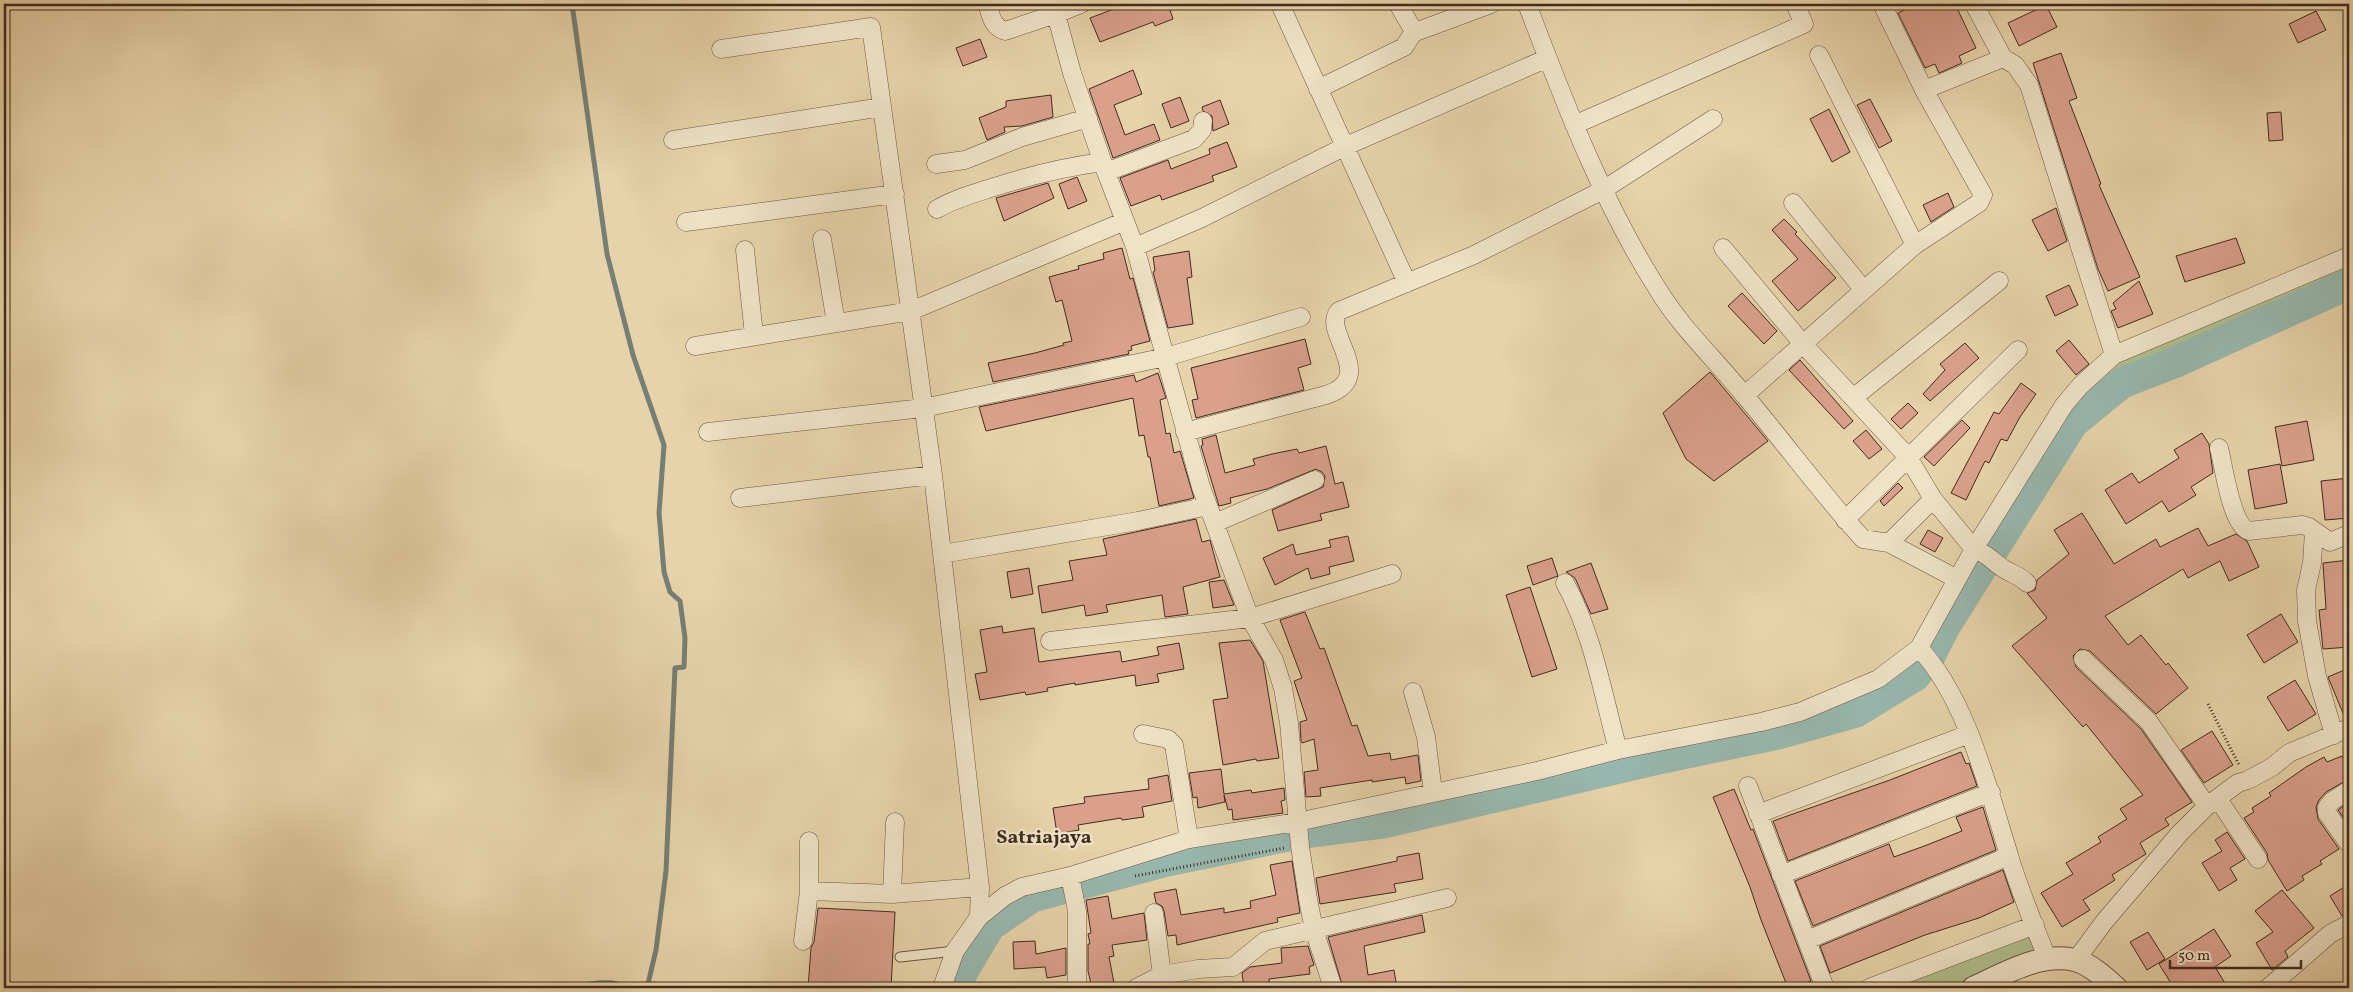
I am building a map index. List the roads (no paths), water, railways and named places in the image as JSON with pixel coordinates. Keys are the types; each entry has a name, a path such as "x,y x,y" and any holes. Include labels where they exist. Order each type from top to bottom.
{"street":[{"path":"987,4 996,27 1005,31 1070,7 1072,73 1104,167 1135,247 1185,432 1208,506 1216,523 1250,618 1274,660 1283,688 1290,724 1300,846 1314,930 1333,988"},
{"path":"1280,4 1408,283"},
{"path":"1398,4 1415,30"},
{"path":"1415,30 1426,29 1491,4"},
{"path":"1526,4 1574,124 1603,190 1657,288 1692,336 1745,395 1862,539 1889,543 1957,579"},
{"path":"1574,124 1804,24 1795,4"},
{"path":"1974,4 2003,58 2015,65 2028,85 2114,355"},
{"path":"1745,395 1915,245 1964,214 1979,203 1983,197 1981,190 1924,90 1883,6"},
{"path":"721,49 871,27 933,476 980,887 979,918"},
{"path":"1318,89 1404,46 1415,30"},
{"path":"1819,55 1915,245"},
{"path":"1135,247 1202,218 1346,146 1548,58"},
{"path":"1924,90 2003,58"},
{"path":"673,140 882,107"},
{"path":"936,164 965,160 1022,137 1088,118"},
{"path":"1185,432 1326,395 1340,389 1345,385 1349,374 1335,320 1337,313 1344,307 1474,255 1603,190 1713,119"},
{"path":"937,209 958,198 1032,175 1063,167 1104,167 1194,139 1202,130 1203,121"},
{"path":"686,222 895,194"},
{"path":"1793,203 1864,288"},
{"path":"695,346 911,311 1125,220"},
{"path":"822,239 836,323"},
{"path":"1723,248 1803,344 1908,457 1933,499 1979,551 2004,569 2019,575 2028,583"},
{"path":"744,250 754,335"},
{"path":"942,988 955,951 979,918 1005,896 1022,886 1070,876 1188,839 1297,822 1537,771 1618,750 1800,712 1878,679 1924,653 1957,579 1979,551 2064,405 2080,386 2114,355 2349,256"},
{"path":"1853,398 1998,281"},
{"path":"708,432 923,408 1166,357 1301,317"},
{"path":"1845,520 2018,350"},
{"path":"2220,448 2235,514 2244,529 2249,531 2296,524 2306,525 2330,542 2349,534"},
{"path":"740,498 933,476"},
{"path":"1216,523 1315,480"},
{"path":"1889,543 1933,499"},
{"path":"942,554 1138,521 1208,506"},
{"path":"2076,960 2104,922 2168,848 2213,802 2238,782 2248,780 2289,753 2341,731 2318,676 2307,621 2306,590 2312,563 2314,531"},
{"path":"1050,641 1250,618 1392,574"},
{"path":"1565,584 1574,599 1588,636 1618,750"},
{"path":"1924,653 1944,683 1970,734 1991,792 2009,856 2047,958"},
{"path":"2083,659 2149,722 2258,859"},
{"path":"1413,692 1426,737 1433,792"},
{"path":"1143,734 1168,739 1174,746 1188,839"},
{"path":"1758,814 1970,734"},
{"path":"1748,786 1825,988"},
{"path":"2349,790 2332,801 2327,808 2327,813 2349,844"},
{"path":"1781,875 1991,792"},
{"path":"892,894 895,822"},
{"path":"803,941 808,891 809,841"},
{"path":"1807,940 2009,856"},
{"path":"1070,876 1076,911 1077,988"},
{"path":"808,891 892,894 980,887"},
{"path":"1136,988 1162,975 1198,969 1233,967 1265,941 1447,898"},
{"path":"1154,913 1162,975"},
{"path":"1869,988 2035,925"},
{"path":"2268,988 2330,934 2348,928"},
{"path":"1972,988 2047,958 2076,960 2103,976 2116,988"}],"lane":[{"path":"900,957 955,951"}],"waterway":[{"path":"572,4 607,254 633,355 664,445 659,513 664,572 670,592 680,601 685,638 684,667 675,668 666,871 656,950 647,988"},
{"path":"957,988 963,971 990,926 1032,897 1167,861 1298,834 1384,823 1663,758 1778,734 1856,712 1915,676 1929,658 1944,628 2073,423 2122,383 2176,362 2349,284"},
{"path":"568,988 607,983 614,983 629,988"}],"district":[{"name":"Satriajaya","path":"1044,838"}]}
